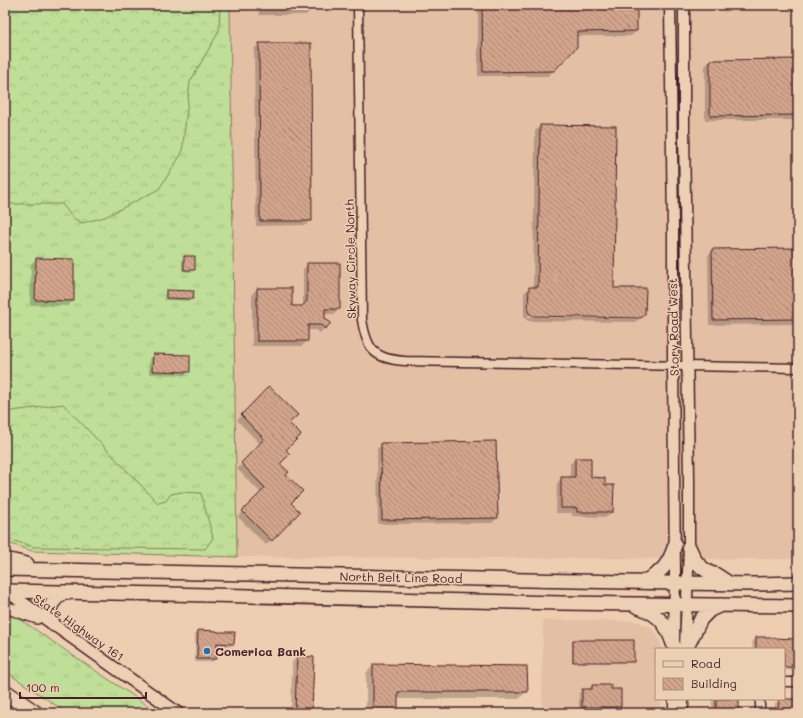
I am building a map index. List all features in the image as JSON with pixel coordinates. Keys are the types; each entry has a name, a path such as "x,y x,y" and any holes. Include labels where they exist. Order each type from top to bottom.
{"highway":[{"path":"5,692 35,713"}],"main road":[{"path":"643,582 652,578 664,568 675,545"},
{"path":"689,547 695,560 701,567 731,584"},
{"path":"5,559 58,570"},
{"name":"North Belt Line Road","path":"5,569 731,584 798,583"},
{"path":"229,574 229,596"},
{"name":"North Belt Line Road","path":"5,591 798,606"},
{"name":"State Highway 161","path":"5,591 178,713"},
{"path":"5,606 51,623 51,606 56,598 64,592"},
{"path":"620,603 638,607 651,613 662,622 680,648 701,619 710,610 723,605"}],"street":[{"name":"Skyway Circle North","path":"358,5 362,320 368,343 374,352 382,358 405,361 798,368"},
{"name":"Story Road West","path":"670,5 675,545 681,583 680,648"},
{"name":"Story Road West","path":"681,583 689,547 684,5"},
{"path":"785,682 798,682"},
{"path":"674,700 674,706 679,713 683,706 683,700"},
{"path":"760,700 760,713"}],"shaded area":[{"path":"230,5 798,5 798,559 237,557"},
{"path":"543,620 636,621 650,627 658,635 662,648 655,648 655,700 661,700 661,713 542,713"}],"green space":[{"path":"5,5 230,5 237,557 32,551 5,542"},
{"path":"5,5 220,5 219,31 190,82 182,153 159,189 105,217 82,223 73,218 62,204 5,204"},
{"path":"63,404 158,503 166,501 171,494 181,492 201,493 213,538 205,549 34,547 5,538 5,412"},
{"path":"5,612 14,615 159,713 67,713 5,671"}],"building":[{"path":"482,5 637,5 637,31 577,32 577,47 554,71 483,72"},
{"path":"259,43 311,43 312,221 260,221"},
{"path":"798,59 798,115 710,116 710,60"},
{"path":"540,125 616,126 614,288 646,288 645,314 641,318 533,316 528,312 529,287 538,287"},
{"path":"798,248 798,319 713,320 712,249"},
{"path":"184,256 195,256 195,270 184,270"},
{"path":"36,258 74,259 74,301 35,300"},
{"path":"307,263 340,263 340,309 325,309 325,318 331,323 325,329 321,325 308,325 308,341 257,341 257,288 292,288 292,306 302,306 307,301"},
{"path":"166,290 194,291 193,299 166,298"},
{"path":"153,354 190,355 190,372 152,371"},
{"path":"269,386 298,415 289,423 301,435 286,450 290,454 280,464 289,472 286,475 303,491 291,503 300,512 272,541 242,511 265,488 241,463 264,439 241,415"},
{"path":"496,441 498,518 382,520 381,443"},
{"path":"575,458 591,458 591,477 605,478 605,485 614,485 613,512 577,512 577,508 561,508 561,477 575,477"},
{"name":"Comerica Bank","path":"198,630 235,632 234,644 217,643 216,659 197,659"},
{"path":"756,637 798,639 798,664 792,664 792,667 785,667 785,648 756,648"},
{"path":"573,640 634,640 634,662 573,662"},
{"path":"297,656 314,657 312,713 295,713"},
{"path":"373,664 527,666 528,692 398,692 398,713 373,713"},
{"path":"592,685 611,685 611,689 621,689 621,707 582,707 582,689 592,689"},
{"path":"798,699 798,713 778,713 779,700"},
{"path":"716,700 739,700 739,713 716,713"}],"place":[{"name":"Comerica Bank","path":"207,651"}]}
